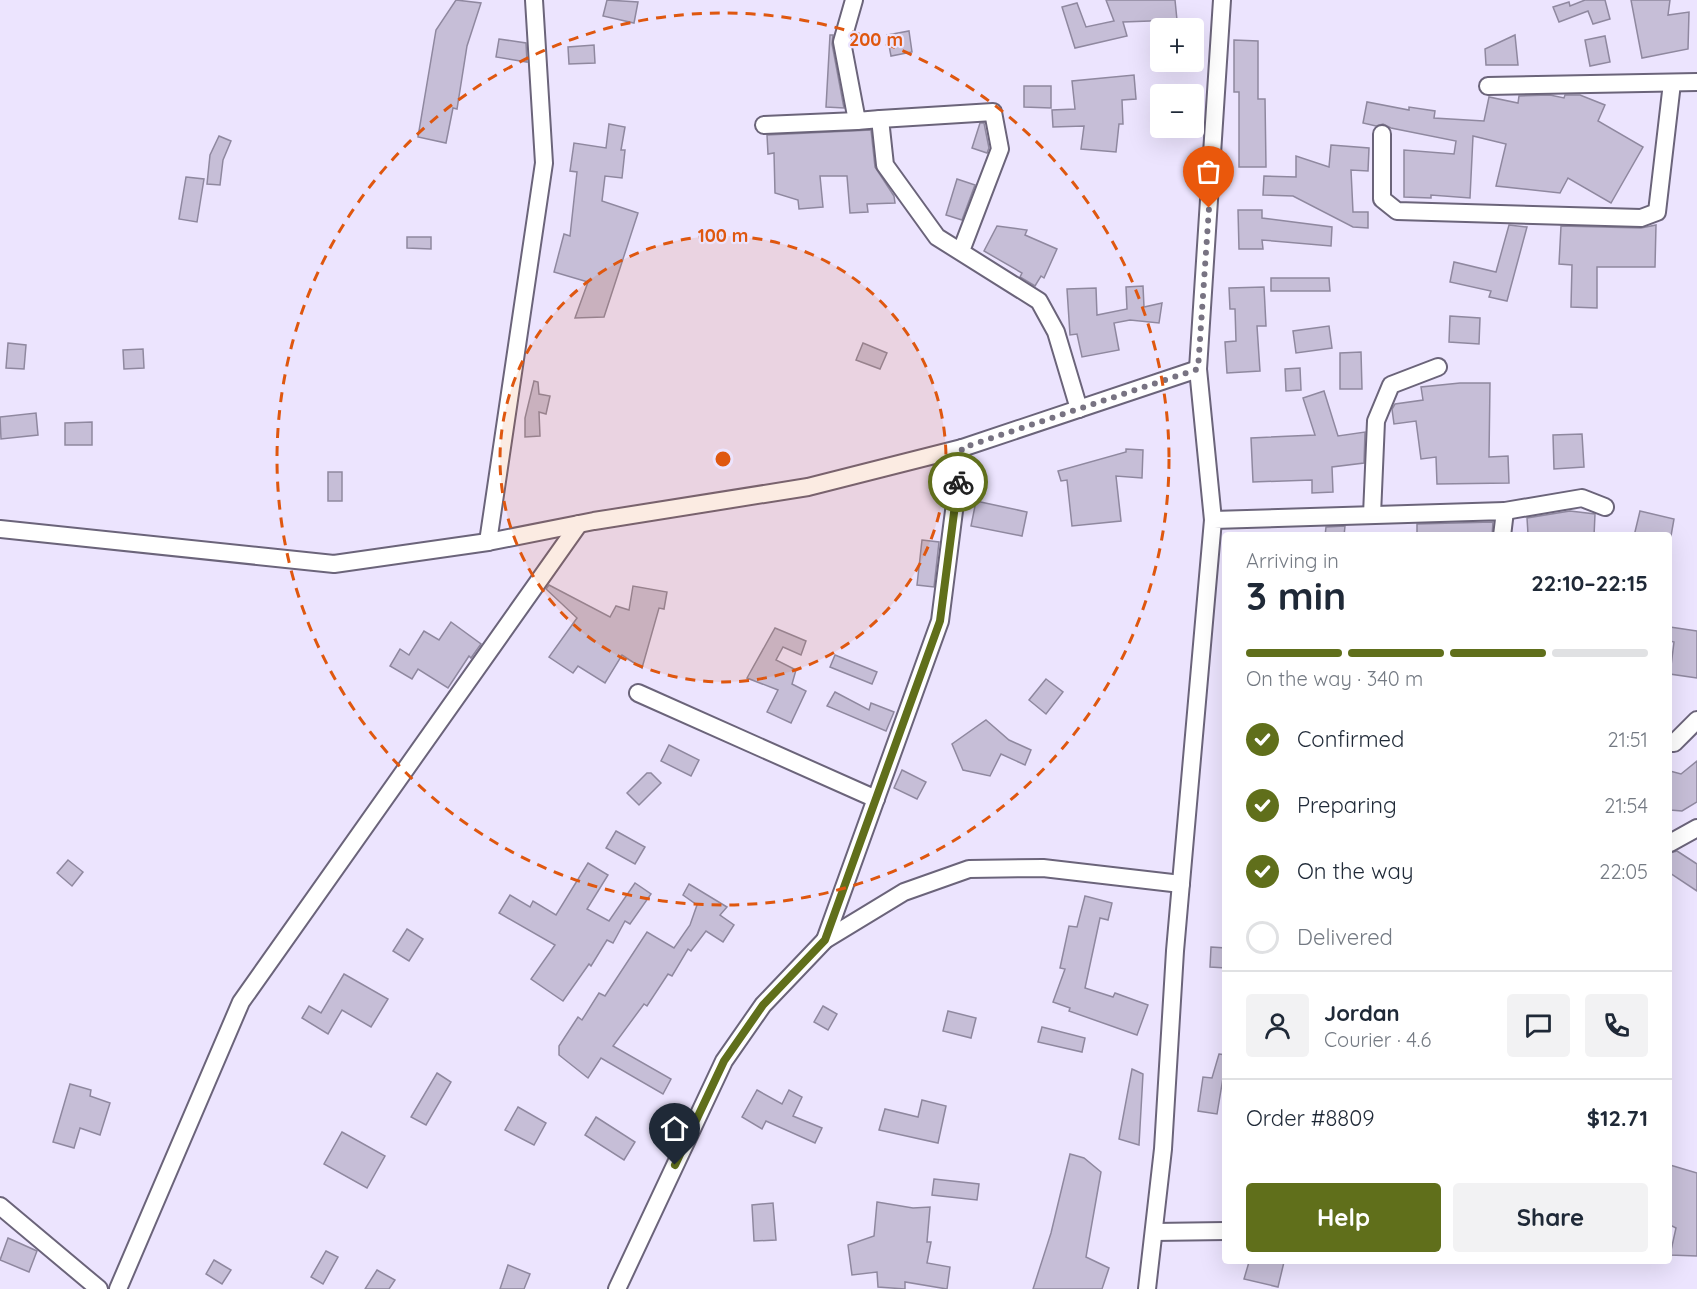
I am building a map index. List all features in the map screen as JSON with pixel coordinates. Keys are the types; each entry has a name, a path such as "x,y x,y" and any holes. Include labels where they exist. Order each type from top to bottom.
{"street":[{"path":"488,542 544,163 534,0"},
{"path":"854,0 842,42 856,121"},
{"path":"1147,1289 1163,1149 1181,884 1214,520 1198,369 1222,0"},
{"path":"1488,86 1697,82"},
{"path":"1382,134 1382,199 1397,211 1641,218 1657,212 1672,83"},
{"path":"764,125 993,112 1000,148 961,251"},
{"path":"880,119 885,165 937,237 1039,302 1056,332 1079,409"},
{"path":"1372,514 1376,421 1391,386 1438,367"},
{"path":"0,529 334,564 488,542 579,524 808,487 962,448 1198,369"},
{"path":"825,940 940,621 962,448"},
{"path":"1214,520 1505,511 1582,498 1605,507"},
{"path":"1502,532 1505,511"},
{"path":"118,1289 240,1002 579,524"},
{"path":"638,693 876,799"},
{"path":"1672,743 1697,720"},
{"path":"1672,842 1697,828"},
{"path":"617,1289 724,1061 763,1005 825,940 904,892 969,869 1043,868 1181,884"},
{"path":"0,1206 99,1289"},
{"path":"1154,1232 1222,1231"}],"building":[{"path":"456,0 481,3 467,46 457,109 453,108 446,143 418,137 436,30"},
{"path":"607,0 638,2 634,23 603,16"},
{"path":"1106,0 1175,0 1177,18 1150,18 1150,21 1123,22 1127,36 1075,48 1062,7 1077,3 1086,27 1114,21"},
{"path":"1585,0 1605,0 1610,19 1593,24 1588,11 1559,22 1553,7 1569,2 1570,6"},
{"path":"1631,0 1670,0 1668,15 1689,12 1688,49 1642,58"},
{"path":"909,31 912,52 891,56 887,35"},
{"path":"830,35 833,35 832,44 844,108 826,107"},
{"path":"1515,35 1518,65 1486,65 1485,49"},
{"path":"1605,36 1610,62 1590,66 1585,40"},
{"path":"499,39 526,43 527,62 496,57"},
{"path":"1234,40 1258,41 1258,99 1265,99 1266,167 1239,167 1239,92 1234,92"},
{"path":"594,45 595,63 569,64 568,47"},
{"path":"1134,75 1136,99 1122,100 1123,124 1119,124 1116,152 1081,149 1084,126 1053,127 1052,110 1075,109 1072,81"},
{"path":"1024,86 1051,86 1051,108 1024,107"},
{"path":"1550,95 1564,98 1565,95 1580,95 1605,105 1598,121 1643,147 1611,203 1568,178 1560,193 1496,186 1506,144 1473,136 1470,198 1431,195 1431,198 1404,197 1404,150 1454,154 1456,141 1391,128 1383,124 1376,126 1363,123 1367,102 1409,110 1409,107 1435,111 1434,118 1484,121 1489,97 1518,103 1519,96"},
{"path":"980,123 984,123 989,148 987,153 972,148"},
{"path":"609,124 625,127 621,150 625,150 622,178 605,176 602,201 638,213 604,317 575,318 588,282 554,272 564,234 570,236 577,172 570,171 574,143 606,148"},
{"path":"871,130 875,167 894,196 895,203 867,204 868,212 850,213 847,176 820,176 823,207 799,209 798,200 775,193 774,153 768,154 767,135"},
{"path":"219,136 231,141 223,160 220,185 207,184 210,155"},
{"path":"1331,145 1369,148 1368,171 1351,170 1353,212 1368,212 1368,228 1353,227 1293,196 1263,195 1264,176 1296,177 1296,156 1329,167"},
{"path":"186,177 204,179 197,222 179,219"},
{"path":"957,179 975,185 962,220 946,215"},
{"path":"1238,210 1262,210 1262,218 1332,227 1331,246 1262,240 1263,249 1239,249"},
{"path":"1509,225 1527,227 1507,301 1489,297 1491,291 1450,282 1454,262 1496,272"},
{"path":"1656,225 1655,267 1597,267 1597,308 1571,307 1572,265 1559,264 1561,226 1641,228"},
{"path":"997,226 1027,230 1025,235 1057,249 1044,278 1041,276 1035,286 1020,277 1022,273 984,251"},
{"path":"407,237 431,237 431,249 407,248"},
{"path":"1271,278 1329,278 1330,291 1271,291"},
{"path":"1143,286 1144,307 1162,303 1159,323 1130,320 1114,323 1119,350 1082,357 1077,334 1070,335 1067,289 1096,288 1097,315 1127,309 1126,287"},
{"path":"1264,287 1266,326 1257,326 1260,371 1227,373 1225,342 1236,341 1235,309 1230,309 1229,288"},
{"path":"1450,316 1480,318 1479,344 1449,342"},
{"path":"1329,326 1332,348 1296,353 1293,331"},
{"path":"8,343 26,345 24,369 6,368"},
{"path":"863,343 887,353 880,369 856,360"},
{"path":"143,349 144,368 124,369 123,350"},
{"path":"1361,352 1362,389 1340,389 1340,353"},
{"path":"1300,368 1301,390 1286,391 1285,369"},
{"path":"534,381 538,382 539,394 550,396 546,414 539,412 540,436 525,437 525,418"},
{"path":"1490,383 1489,457 1508,456 1509,483 1437,484 1436,457 1421,459 1416,421 1394,424 1392,409 1395,404 1423,400 1421,387"},
{"path":"1324,391 1338,436 1365,432 1364,463 1332,467 1333,492 1312,493 1312,480 1253,482 1251,438 1315,435 1303,398"},
{"path":"36,413 38,435 1,439 0,417"},
{"path":"92,422 92,445 65,445 65,423"},
{"path":"1582,434 1584,467 1554,469 1553,435"},
{"path":"1126,449 1143,450 1142,478 1116,476 1121,521 1072,526 1067,480 1061,481 1058,471 1126,452"},
{"path":"328,472 342,472 342,501 328,501"},
{"path":"976,501 1027,512 1022,536 971,526"},
{"path":"1570,511 1595,514 1594,532 1528,532 1527,518"},
{"path":"1640,511 1674,519 1672,532 1635,532"},
{"path":"1493,522 1492,532 1417,532 1417,524"},
{"path":"1345,526 1344,532 1325,532 1326,527"},
{"path":"922,540 939,542 934,587 917,585"},
{"path":"549,585 610,617 616,606 629,610 633,586 667,592 664,609 659,608 642,668 622,655 605,683 578,666 573,673 549,657 577,618 546,589"},
{"path":"451,622 481,644 471,658 469,656 448,688 418,669 412,679 390,666 400,649 409,655 424,631 439,640"},
{"path":"1672,627 1697,631 1697,678 1672,674 1674,642 1672,642"},
{"path":"775,628 806,641 801,655 783,647 776,660 796,670 792,684 806,691 791,723 767,712 778,690 747,678"},
{"path":"835,655 877,672 872,684 830,667"},
{"path":"1046,679 1063,692 1046,714 1029,700"},
{"path":"835,692 869,710 871,703 894,712 886,731 827,706"},
{"path":"986,720 1009,740 1031,750 1025,765 1001,754 990,776 963,770 952,744"},
{"path":"669,745 699,760 691,776 661,761"},
{"path":"1697,761 1697,802 1682,811 1672,810 1672,772 1681,774"},
{"path":"902,770 926,782 917,799 894,788"},
{"path":"647,773 651,773 661,783 639,805 627,793"},
{"path":"616,831 645,847 635,864 606,848"},
{"path":"1677,851 1697,864 1697,891 1672,874 1672,852"},
{"path":"68,860 83,872 72,886 57,873"},
{"path":"588,863 608,875 587,909 609,921 635,883 651,894 630,924 625,921 613,943 607,940 591,966 589,964 563,1001 531,979 555,945 499,913 510,895 530,907 533,901 556,915"},
{"path":"689,884 727,907 720,915 734,925 723,942 706,931 691,951 688,949 672,976 668,974 647,1006 644,1004 613,1046 671,1079 663,1094 601,1058 588,1078 559,1055 559,1046 578,1017 582,1020 599,993 605,996 647,932 674,948 690,925 697,905 683,895"},
{"path":"1085,896 1112,903 1108,920 1100,918 1085,988 1113,997 1115,993 1148,1005 1137,1035 1069,1011 1070,1008 1053,1002 1065,969 1060,968 1069,926 1077,927"},
{"path":"407,929 423,939 409,961 393,951"},
{"path":"1211,947 1222,948 1222,968 1210,967"},
{"path":"344,974 388,999 371,1027 342,1010 328,1034 302,1018 309,1006 321,1013"},
{"path":"823,1006 837,1014 828,1030 814,1022"},
{"path":"948,1011 976,1018 971,1038 943,1031"},
{"path":"1042,1027 1085,1038 1082,1052 1038,1042"},
{"path":"1219,1054 1222,1054 1222,1084 1217,1114 1198,1111 1203,1077 1212,1078"},
{"path":"1132,1069 1143,1074 1139,1145 1119,1139"},
{"path":"437,1073 451,1082 426,1125 411,1117"},
{"path":"70,1084 91,1090 90,1096 110,1103 100,1135 80,1128 74,1148 53,1142"},
{"path":"757,1090 782,1104 789,1090 802,1097 793,1116 822,1128 815,1143 766,1121 762,1129 742,1117"},
{"path":"922,1100 946,1106 938,1143 879,1130 885,1109 918,1117"},
{"path":"518,1107 546,1123 534,1145 505,1130"},
{"path":"596,1117 635,1142 624,1160 585,1135"},
{"path":"342,1132 385,1156 367,1188 324,1164"},
{"path":"1070,1154 1084,1158 1101,1172 1086,1257 1109,1268 1102,1289 1033,1289 1051,1233"},
{"path":"1672,1166 1697,1173 1697,1256 1672,1255 1676,1228 1672,1226"},
{"path":"934,1179 979,1184 977,1200 932,1195"},
{"path":"877,1202 913,1208 930,1207 927,1242 931,1242 927,1263 950,1267 947,1289 905,1282 905,1289 878,1287 877,1272 852,1275 848,1245 874,1236"},
{"path":"773,1203 776,1240 754,1241 752,1205"},
{"path":"8,1238 37,1251 29,1272 0,1260"},
{"path":"326,1251 338,1257 323,1284 311,1277"},
{"path":"214,1260 231,1270 222,1284 206,1274"},
{"path":"1248,1264 1284,1264 1278,1287 1244,1279"},
{"path":"508,1265 530,1274 524,1289 500,1289"},
{"path":"377,1270 395,1280 389,1289 365,1289"}],"way so far":[{"path":"958,482 962,448 1198,369 1209,208"}],"route":[{"path":"675,1165 724,1061 763,1005 825,940 940,621 958,482"}]}
